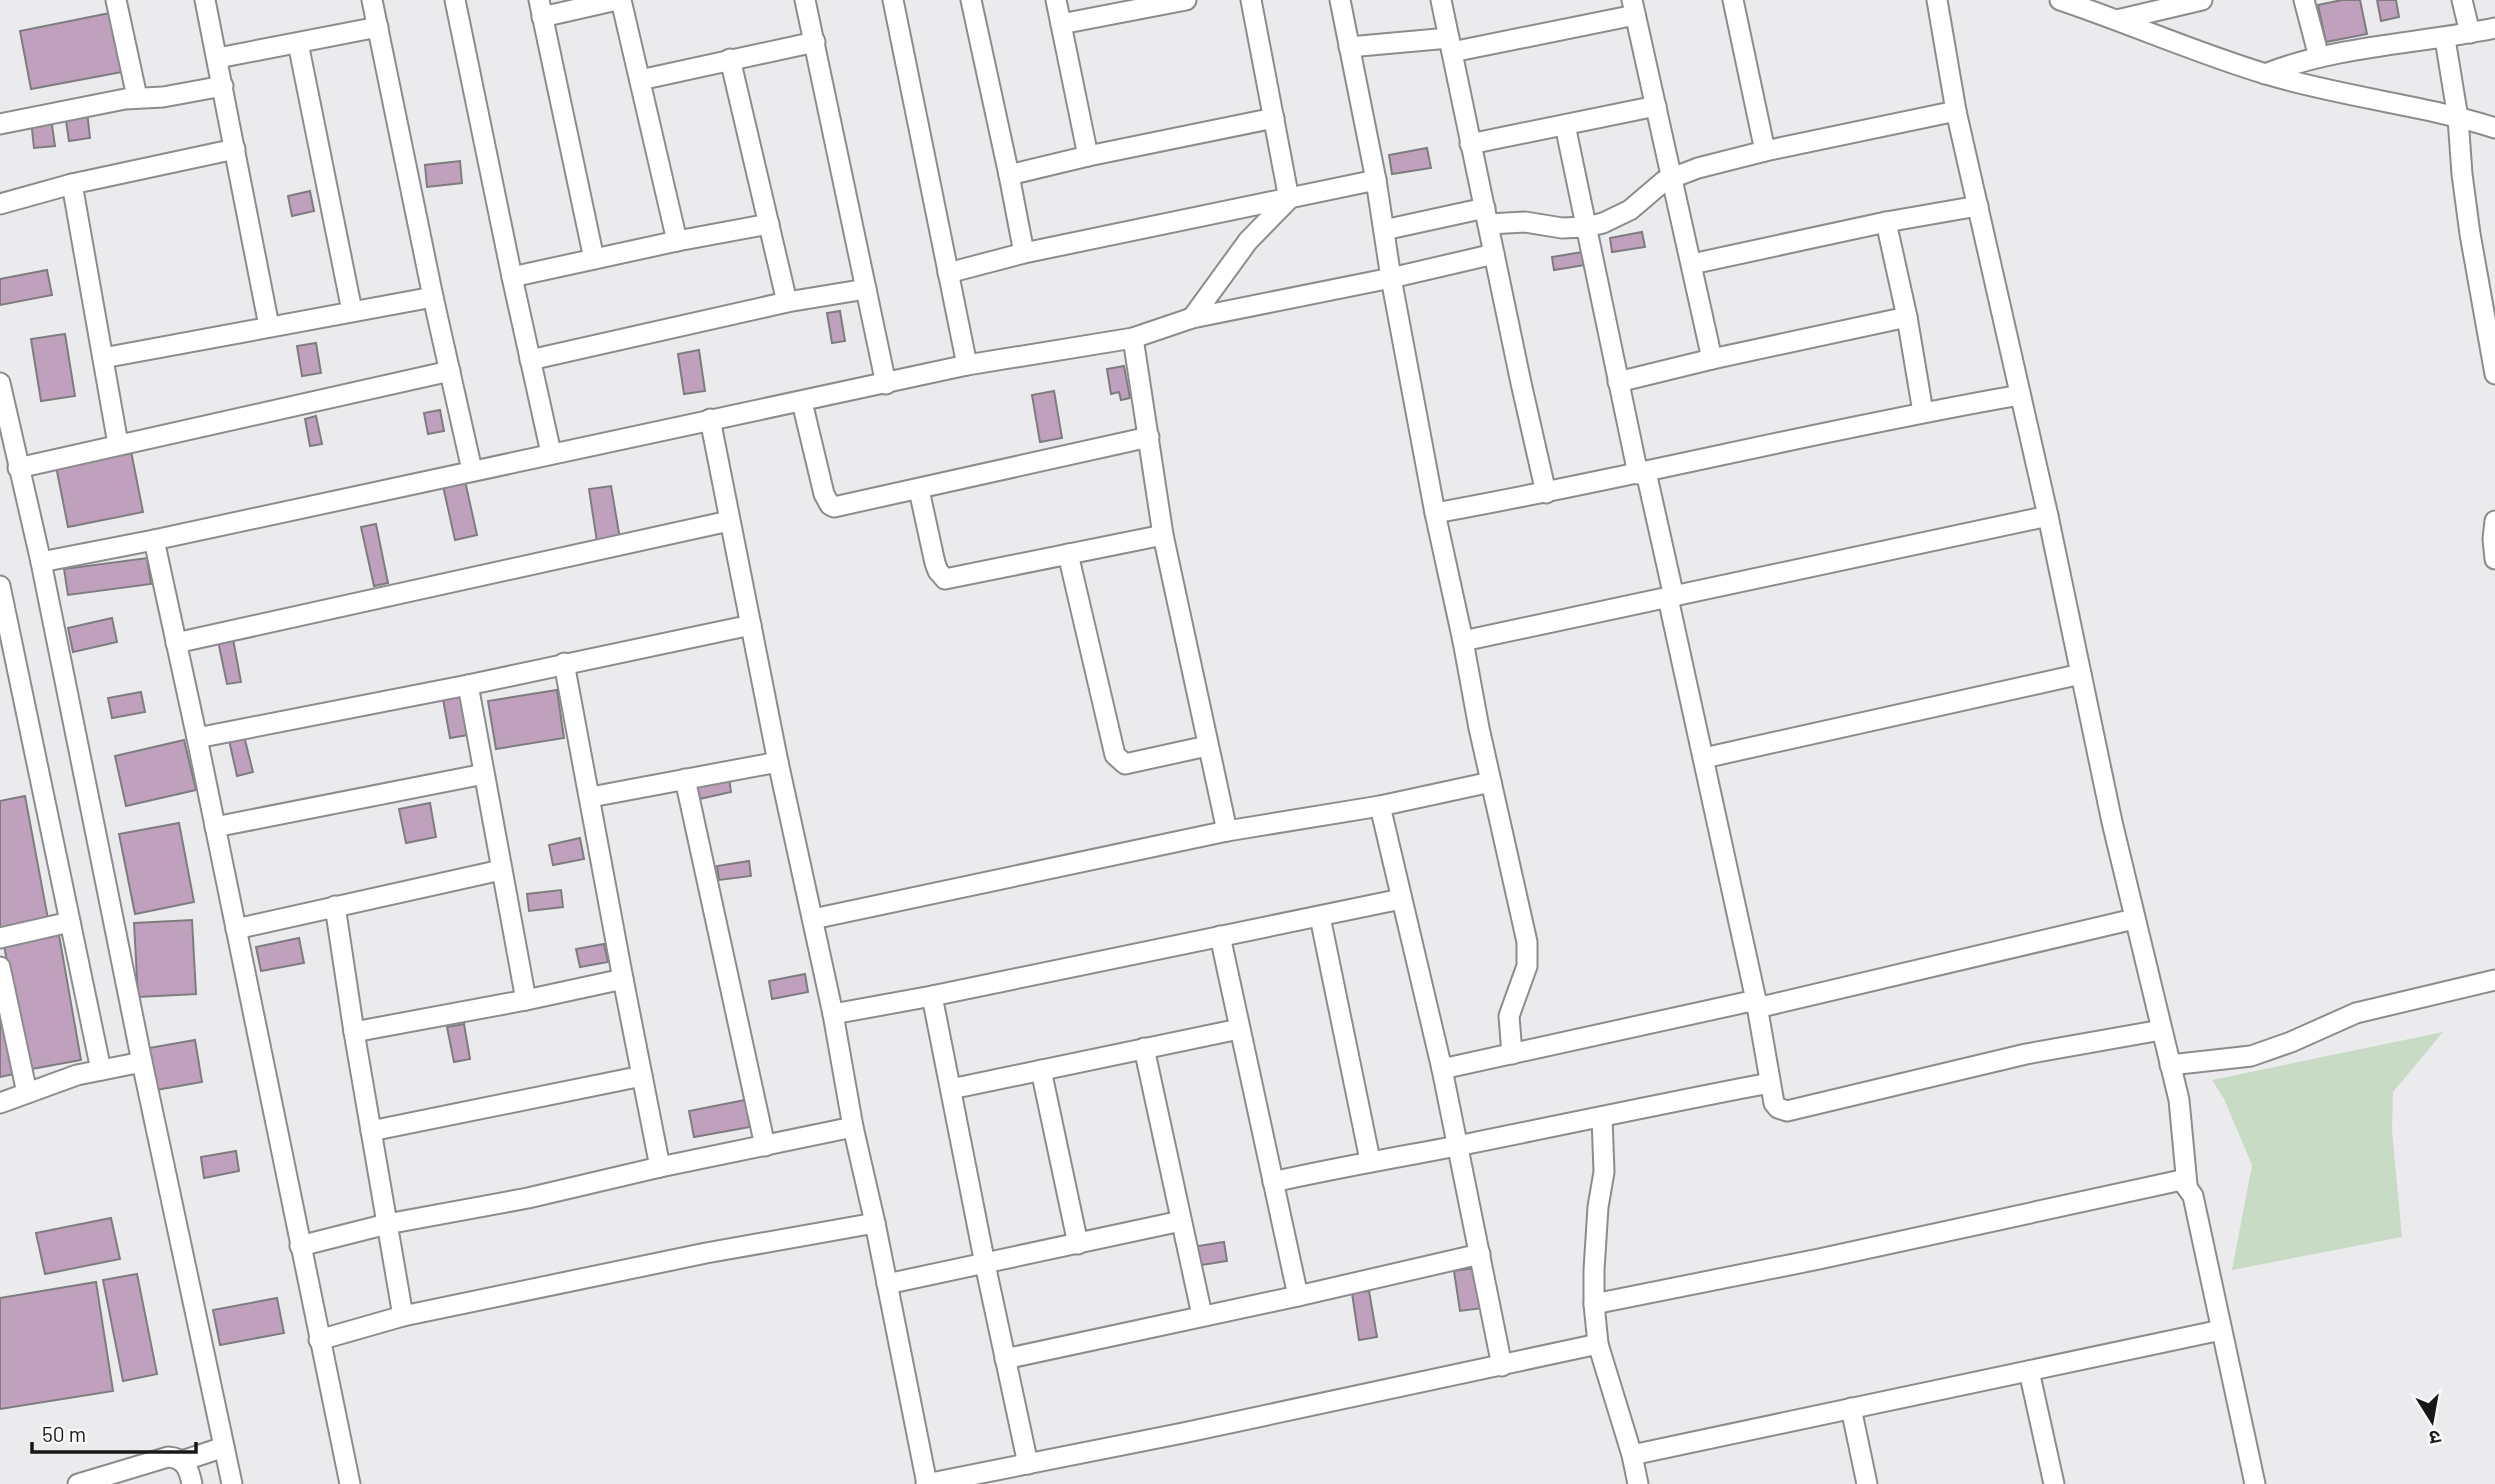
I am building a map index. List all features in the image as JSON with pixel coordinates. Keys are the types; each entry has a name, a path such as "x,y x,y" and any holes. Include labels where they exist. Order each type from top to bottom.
{"street":[{"path":"116,0 136,97"},
{"path":"205,0 269,326"},
{"path":"372,0 433,297 472,470"},
{"path":"455,0 551,453"},
{"path":"594,259 541,8 619,0 677,241"},
{"path":"805,0 886,383"},
{"path":"892,0 967,365"},
{"path":"971,0 1024,253"},
{"path":"1056,0 1088,156"},
{"path":"1061,24 1186,0"},
{"path":"1251,0 1289,199"},
{"path":"1340,0 1376,180 1391,278 1435,513 1527,942 1527,966 1509,1016 1512,1054"},
{"path":"1441,0 1546,493"},
{"path":"1732,0 1765,151"},
{"path":"1937,0 1956,111 2048,516 2134,919 2179,1100 2187,1185 2193,1196 2255,1484"},
{"path":"2060,0 2265,74 2477,123 2495,114"},
{"path":"2117,20 2202,0"},
{"path":"2304,0 2319,57"},
{"path":"2462,0 2470,33"},
{"path":"1349,47 1450,45 1634,8 1712,359"},
{"path":"218,58 378,27"},
{"path":"2265,74 2319,57 2392,43 2445,39 2495,28"},
{"path":"2445,39 2477,123 2462,174 2494,369"},
{"path":"640,80 815,42"},
{"path":"298,43 352,311"},
{"path":"730,59 787,302"},
{"path":"0,124 136,97 163,97 223,86"},
{"path":"1470,144 1656,106"},
{"path":"1384,230 1486,216 1562,228 1586,227 1630,210 1672,177 1765,151 1956,111"},
{"path":"1009,175 1274,118"},
{"path":"1566,125 1618,382 1671,598 1756,1004 1769,1083 1777,1108 1787,1111 2026,1054 2161,1030"},
{"path":"0,204 72,184 235,149"},
{"path":"948,273 1024,253 1376,180"},
{"path":"72,184 118,444"},
{"path":"1192,318 1248,241 1289,199"},
{"path":"1692,264 1886,222 1978,206"},
{"path":"1886,222 1907,317 1923,412"},
{"path":"512,277 769,224"},
{"path":"41,562 967,365 1133,338 1192,318 1391,278 1494,254"},
{"path":"530,360 787,302 866,289"},
{"path":"103,358 433,297"},
{"path":"1618,382 1907,317"},
{"path":"1133,338 1163,535 1227,831"},
{"path":"18,468 450,371"},
{"path":"0,383 41,562 142,1062 232,1484"},
{"path":"1435,513 1546,493 1923,412 2020,395"},
{"path":"803,402 824,494 830,505 841,507 1149,437"},
{"path":"710,419 778,762 833,1014 853,1127 875,1223 926,1484 1598,1344"},
{"path":"919,490 935,563 945,579 1163,535"},
{"path":"1463,642 2048,516"},
{"path":"176,643 729,521"},
{"path":"2495,521 2495,559"},
{"path":"153,540 197,738 350,1484"},
{"path":"1068,554 1115,755 1125,764 1207,746"},
{"path":"0,586 100,1070"},
{"path":"197,738 468,685 751,625"},
{"path":"565,663 660,1167"},
{"path":"1704,758 2081,674"},
{"path":"468,685 526,1000"},
{"path":"591,797 778,762"},
{"path":"215,827 484,774"},
{"path":"685,779 765,1146"},
{"path":"813,919 1227,831 1380,806 1491,782"},
{"path":"1380,806 1442,1069 1502,1366"},
{"path":"236,929 501,870"},
{"path":"833,1014 1401,899"},
{"path":"335,906 403,1316"},
{"path":"1320,917 1370,1160"},
{"path":"1442,1069 1756,1004 2134,919"},
{"path":"0,938 70,922"},
{"path":"1220,936 1298,1296"},
{"path":"0,967 27,1093"},
{"path":"354,1032 623,979"},
{"path":"2170,1065 2251,1056 2291,1042 2356,1013 2495,980"},
{"path":"932,996 1028,1464"},
{"path":"951,1089 1239,1029"},
{"path":"1144,1048 1202,1315"},
{"path":"0,1103 100,1070 142,1062"},
{"path":"1041,1070 1078,1244"},
{"path":"371,1131 642,1076"},
{"path":"1273,1182 1370,1160 1458,1146 1769,1083"},
{"path":"1602,1117 1604,1172 1598,1207 1594,1304 1598,1344 1632,1455 1638,1484"},
{"path":"300,1246 387,1224 528,1198 660,1167 853,1127"},
{"path":"1594,1304 1896,1243 2177,1181 2187,1185"},
{"path":"887,1284 1181,1221"},
{"path":"319,1339 403,1316 706,1253 875,1223"},
{"path":"1005,1359 1480,1254"},
{"path":"1632,1455 2221,1330"},
{"path":"2029,1371 2054,1484"},
{"path":"1851,1408 1867,1484"},
{"path":"78,1484 107,1479 168,1457 182,1461 224,1447"},
{"path":"182,1461 190,1473 192,1484"}],"green space":[{"path":"2443,1032 2393,1092 2392,1130 2402,1237 2232,1270 2252,1165 2224,1099 2212,1080"}],"building":[{"path":"2342,0 2360,0 2367,34 2326,42 2318,5"},
{"path":"2377,0 2396,0 2399,17 2381,21"},
{"path":"110,13 122,72 31,89 20,31"},
{"path":"87,111 90,138 69,141 65,114"},
{"path":"51,118 55,146 34,148 31,120"},
{"path":"1427,148 1431,168 1392,174 1389,155"},
{"path":"460,161 462,183 427,187 425,165"},
{"path":"310,191 314,211 292,216 288,196"},
{"path":"1642,232 1645,247 1612,252 1610,238"},
{"path":"1589,251 1591,264 1554,270 1552,257"},
{"path":"47,270 52,295 0,305 0,279"},
{"path":"840,311 845,341 832,343 827,313"},
{"path":"65,334 75,396 41,401 31,339"},
{"path":"316,343 321,373 302,376 297,346"},
{"path":"699,350 705,391 684,394 678,354"},
{"path":"1124,366 1130,398 1121,400 1119,392 1111,394 1107,369"},
{"path":"1054,391 1062,438 1040,442 1032,395"},
{"path":"440,410 444,431 428,434 424,413"},
{"path":"316,416 322,444 310,446 305,419"},
{"path":"130,446 143,512 68,527 55,461"},
{"path":"465,481 477,535 455,540 443,486"},
{"path":"611,486 620,539 597,542 589,489"},
{"path":"376,524 388,583 374,586 361,527"},
{"path":"147,558 151,584 68,595 64,569"},
{"path":"112,618 117,642 73,652 68,628"},
{"path":"233,639 241,682 227,684 218,641"},
{"path":"557,690 564,738 496,749 488,701"},
{"path":"141,692 145,712 112,718 108,698"},
{"path":"461,695 468,735 450,738 443,699"},
{"path":"244,736 253,772 237,776 229,740"},
{"path":"184,740 196,790 126,806 115,756"},
{"path":"729,778 731,792 695,800 693,786"},
{"path":"25,796 48,919 0,928 0,801"},
{"path":"430,803 436,837 406,843 399,809"},
{"path":"179,823 194,902 135,914 119,834"},
{"path":"580,838 584,859 553,865 549,845"},
{"path":"749,861 751,876 719,880 717,866"},
{"path":"561,890 563,907 529,911 527,894"},
{"path":"192,920 196,994 138,997 134,923"},
{"path":"59,935 81,1060 26,1070 4,945"},
{"path":"299,938 304,963 261,971 256,947"},
{"path":"604,944 608,962 580,967 576,949"},
{"path":"805,974 808,992 772,999 769,981"},
{"path":"0,1001 14,1074 0,1077"},
{"path":"464,1024 470,1059 454,1062 447,1027"},
{"path":"195,1040 202,1082 156,1090 149,1048"},
{"path":"745,1100 750,1127 694,1137 689,1111"},
{"path":"236,1151 239,1171 204,1178 201,1157"},
{"path":"111,1218 120,1259 45,1274 36,1233"},
{"path":"1224,1242 1227,1261 1195,1266 1192,1247"},
{"path":"1476,1268 1483,1308 1460,1311 1454,1271"},
{"path":"137,1274 157,1374 123,1381 103,1280"},
{"path":"96,1282 113,1391 0,1409 0,1298"},
{"path":"1369,1291 1377,1337 1359,1340 1352,1293"},
{"path":"277,1298 284,1333 220,1345 213,1310"}]}
